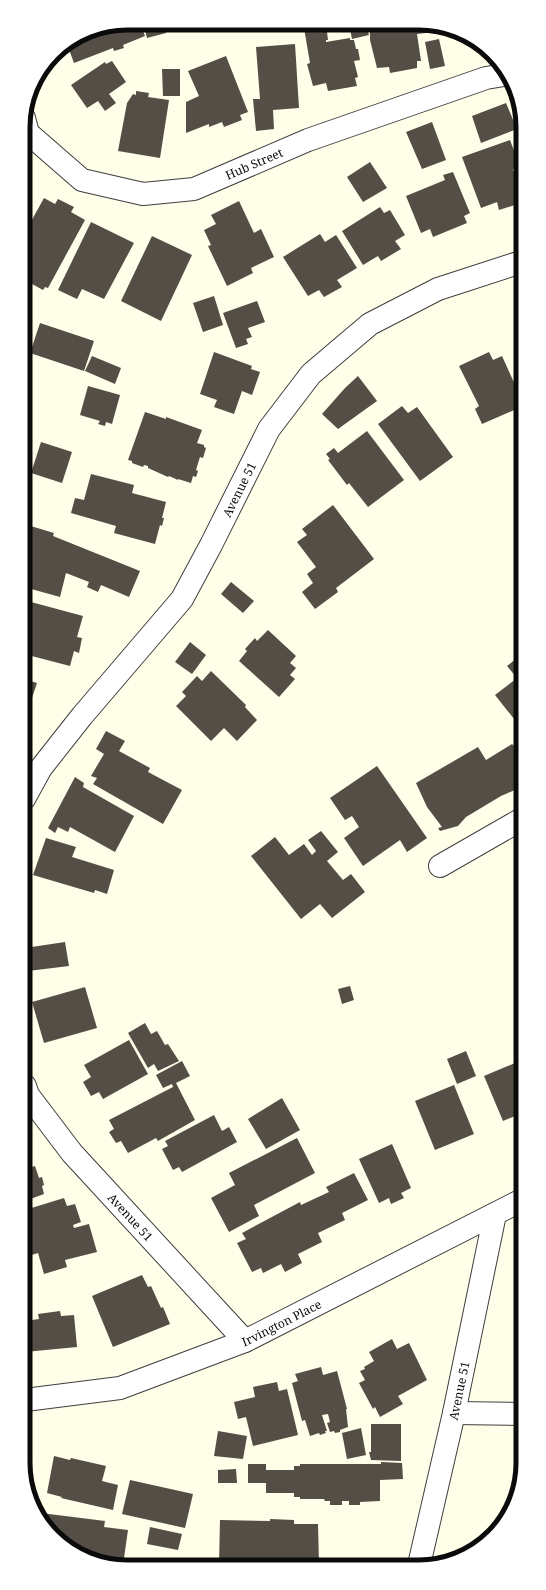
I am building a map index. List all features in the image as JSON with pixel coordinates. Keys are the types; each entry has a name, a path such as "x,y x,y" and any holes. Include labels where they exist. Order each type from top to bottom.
{"street":[{"name":"Hub Street","path":"30,135 82,180 143,194 194,189 308,140 486,78 501,76"},
{"name":"Avenue 51","path":"30,788 41,768 82,716 182,599 211,545 269,429 311,374 370,324 438,289 516,264"},
{"path":"440,866 516,822"},
{"name":"Avenue 51","path":"30,1099 72,1153 245,1341"},
{"name":"Irvington Place","path":"30,1399 120,1388 245,1341 516,1203"},
{"name":"Avenue 51","path":"420,1560 454,1413 495,1214"},
{"path":"454,1413 516,1414"}],"building":[{"path":"143,30 145,36 123,45 124,48 114,51 113,48 74,63 69,49 90,37 115,31"},
{"path":"145,30 165,30 166,33 147,38"},
{"path":"304,30 327,30 328,40 326,40 326,42 350,38 350,40 354,40 356,49 358,49 360,60 354,61 358,77 355,78 357,86 328,91 326,83 313,86 307,64 310,63"},
{"path":"350,30 368,30 369,35 352,39"},
{"path":"370,30 425,30 434,32 417,34 421,61 417,61 417,68 390,73 389,67 377,68 370,40"},
{"path":"439,39 445,66 430,69 425,42"},
{"path":"295,44 299,108 273,110 274,129 256,131 253,99 260,99 256,47"},
{"path":"226,56 248,112 240,115 242,120 224,127 222,122 209,127 209,124 186,133 186,102 199,96 188,71"},
{"path":"112,61 126,82 109,94 116,103 105,111 98,101 87,108 71,85 105,62 106,64"},
{"path":"162,69 180,69 180,96 163,96"},
{"path":"136,91 149,93 148,97 169,100 160,158 118,151 127,103 133,94 136,95"},
{"path":"506,103 516,129 481,143 472,116"},
{"path":"432,122 446,160 422,169 406,132"},
{"path":"510,140 516,156 516,168 513,169 516,177 516,205 499,210 497,202 481,208 462,157"},
{"path":"370,162 387,188 363,202 347,177"},
{"path":"453,172 470,213 464,216 467,223 433,237 430,229 421,233 406,196 445,180 443,175"},
{"path":"44,198 55,204 58,199 74,207 71,212 85,220 48,288 45,287 43,290 30,283 30,223"},
{"path":"239,201 254,233 261,229 274,257 251,268 253,273 227,286 208,246 211,245 204,230 216,224 211,215"},
{"path":"380,207 384,213 390,210 405,235 395,241 401,249 381,261 378,256 363,265 342,231"},
{"path":"91,222 134,243 104,299 82,289 77,299 58,290"},
{"path":"320,234 325,242 336,235 357,268 337,280 342,287 324,297 319,290 308,296 283,257"},
{"path":"152,236 192,255 161,321 121,301"},
{"path":"214,296 223,325 203,332 193,303"},
{"path":"257,301 265,322 248,328 252,337 246,339 248,344 236,348 223,313"},
{"path":"40,323 94,341 84,371 30,353"},
{"path":"214,352 252,366 251,369 260,372 252,395 242,391 234,414 214,407 217,400 200,394"},
{"path":"489,352 493,360 502,356 516,387 516,409 482,424 475,409 479,406 459,366"},
{"path":"92,356 121,368 115,384 85,371"},
{"path":"358,376 377,401 338,429 322,414"},
{"path":"88,386 120,395 112,424 106,422 105,426 98,424 100,421 80,415"},
{"path":"402,406 408,413 417,407 453,457 420,481 378,424"},
{"path":"145,412 166,419 166,417 202,430 197,443 204,445 206,448 203,458 200,457 196,470 198,471 196,477 193,476 191,483 169,476 168,477 148,468 148,466 144,465 143,467 128,460"},
{"path":"367,431 404,480 368,507 349,483 347,485 328,460 330,459 326,454 334,448 338,453"},
{"path":"41,442 72,452 62,483 31,473"},
{"path":"91,474 134,485 132,493 166,502 162,518 164,518 162,526 160,525 155,544 114,533 116,526 71,513 75,498 84,500"},
{"path":"333,505 374,559 336,588 338,592 315,609 302,592 313,583 307,574 316,567 297,542 307,535 302,529"},
{"path":"30,526 54,533 53,536 140,571 129,597 101,585 98,592 87,587 89,582 66,573 60,597 30,589"},
{"path":"231,582 254,601 243,613 221,594"},
{"path":"31,602 83,616 77,637 82,638 79,653 74,651 70,666 30,656"},
{"path":"268,630 296,656 290,663 296,668 290,675 295,679 279,697 239,661 247,651 245,649 255,638 257,641"},
{"path":"190,642 206,655 192,674 175,662"},
{"path":"516,659 516,677 507,666"},
{"path":"211,671 246,705 245,707 257,720 237,741 224,728 211,741 176,706 186,696 182,692 197,676 202,681"},
{"path":"516,679 516,721 495,695"},
{"path":"30,681 37,683 30,704"},
{"path":"106,731 125,741 119,751 150,768 148,772 182,790 163,824 93,784 97,778 91,776 104,754 96,749"},
{"path":"512,744 516,748 516,789 501,796 466,817 458,826 440,831 438,828 442,827 427,807 416,783 478,747 486,760"},
{"path":"377,766 427,838 407,852 400,840 363,866 344,838 359,827 352,816 345,820 330,798"},
{"path":"75,777 84,783 83,787 134,816 115,852 70,827 68,832 58,827 55,833 48,828"},
{"path":"321,831 338,852 327,861 343,880 351,874 365,892 332,918 320,904 301,919 251,856 275,837 289,855 304,844 312,855 316,851 308,840"},
{"path":"46,838 76,847 72,857 114,870 107,894 95,890 94,893 33,875"},
{"path":"65,942 69,966 30,971 30,947"},
{"path":"350,986 354,1000 342,1004 338,989"},
{"path":"85,987 97,1028 44,1043 32,1002"},
{"path":"145,1023 151,1034 157,1031 165,1045 168,1044 179,1061 158,1071 154,1064 148,1068 128,1033"},
{"path":"129,1040 148,1074 103,1099 99,1092 91,1096 83,1082 91,1077 84,1065"},
{"path":"466,1051 476,1076 457,1084 447,1059"},
{"path":"182,1061 190,1076 176,1083 195,1120 158,1141 156,1138 128,1153 121,1141 116,1143 109,1132 114,1129 109,1120 173,1087 172,1084 163,1088 156,1075"},
{"path":"516,1063 516,1116 503,1121 484,1076"},
{"path":"454,1085 474,1134 435,1150 415,1101"},
{"path":"282,1098 300,1130 266,1149 248,1119"},
{"path":"214,1115 222,1131 229,1127 237,1142 182,1172 179,1167 173,1170 162,1149 168,1146 165,1141"},
{"path":"297,1138 315,1173 254,1205 259,1216 229,1232 211,1198 235,1185 229,1173"},
{"path":"392,1144 411,1188 401,1193 404,1198 391,1204 389,1198 379,1203 359,1159"},
{"path":"35,1166 39,1178 42,1177 44,1194 30,1199 30,1168"},
{"path":"354,1173 368,1200 342,1213 345,1220 318,1233 322,1242 298,1254 302,1263 285,1272 281,1264 263,1273 261,1268 252,1272 237,1243 246,1239 242,1233 300,1202 301,1205 329,1192 326,1187"},
{"path":"64,1198 67,1206 75,1204 81,1222 73,1225 74,1228 89,1224 97,1252 65,1260 67,1267 44,1274 38,1253 30,1255 30,1208"},
{"path":"142,1275 148,1287 151,1286 161,1308 163,1307 170,1324 113,1347 92,1296"},
{"path":"60,1311 61,1316 74,1315 77,1347 30,1352 30,1320 39,1319 38,1314"},
{"path":"392,1339 397,1349 409,1343 427,1380 398,1396 403,1404 380,1417 375,1407 373,1409 359,1383 365,1380 360,1371 365,1369 364,1367 374,1361 369,1352"},
{"path":"321,1367 323,1375 337,1371 347,1409 348,1427 340,1430 340,1432 330,1432 327,1423 330,1422 328,1414 322,1415 327,1431 325,1431 326,1433 320,1435 319,1433 310,1436 305,1420 302,1421 292,1383 298,1381 295,1374"},
{"path":"277,1382 279,1391 287,1389 298,1435 253,1446 246,1417 238,1419 234,1402 255,1397 253,1387"},
{"path":"371,1424 401,1424 401,1461 371,1460 369,1452 371,1452"},
{"path":"361,1428 366,1455 347,1459 342,1433"},
{"path":"218,1431 247,1436 243,1459 214,1456"},
{"path":"54,1456 70,1460 71,1458 106,1466 102,1481 118,1485 113,1510 61,1498 62,1497 47,1493"},
{"path":"381,1462 402,1463 403,1479 380,1480 380,1501 360,1502 360,1505 349,1505 349,1501 342,1501 342,1505 330,1505 330,1501 325,1501 324,1499 300,1499 300,1497 294,1497 294,1493 266,1493 266,1483 248,1483 248,1464 266,1464 266,1470 294,1470 294,1466 300,1466 300,1464 381,1464"},
{"path":"236,1469 237,1483 218,1483 218,1470"},
{"path":"130,1480 193,1494 185,1528 122,1514"},
{"path":"45,1513 105,1521 104,1527 128,1530 124,1560 108,1558 84,1550 68,1540 58,1532"},
{"path":"270,1519 294,1520 294,1524 318,1524 319,1560 219,1560 220,1520 270,1521"},
{"path":"150,1527 182,1534 178,1550 147,1544"}]}
